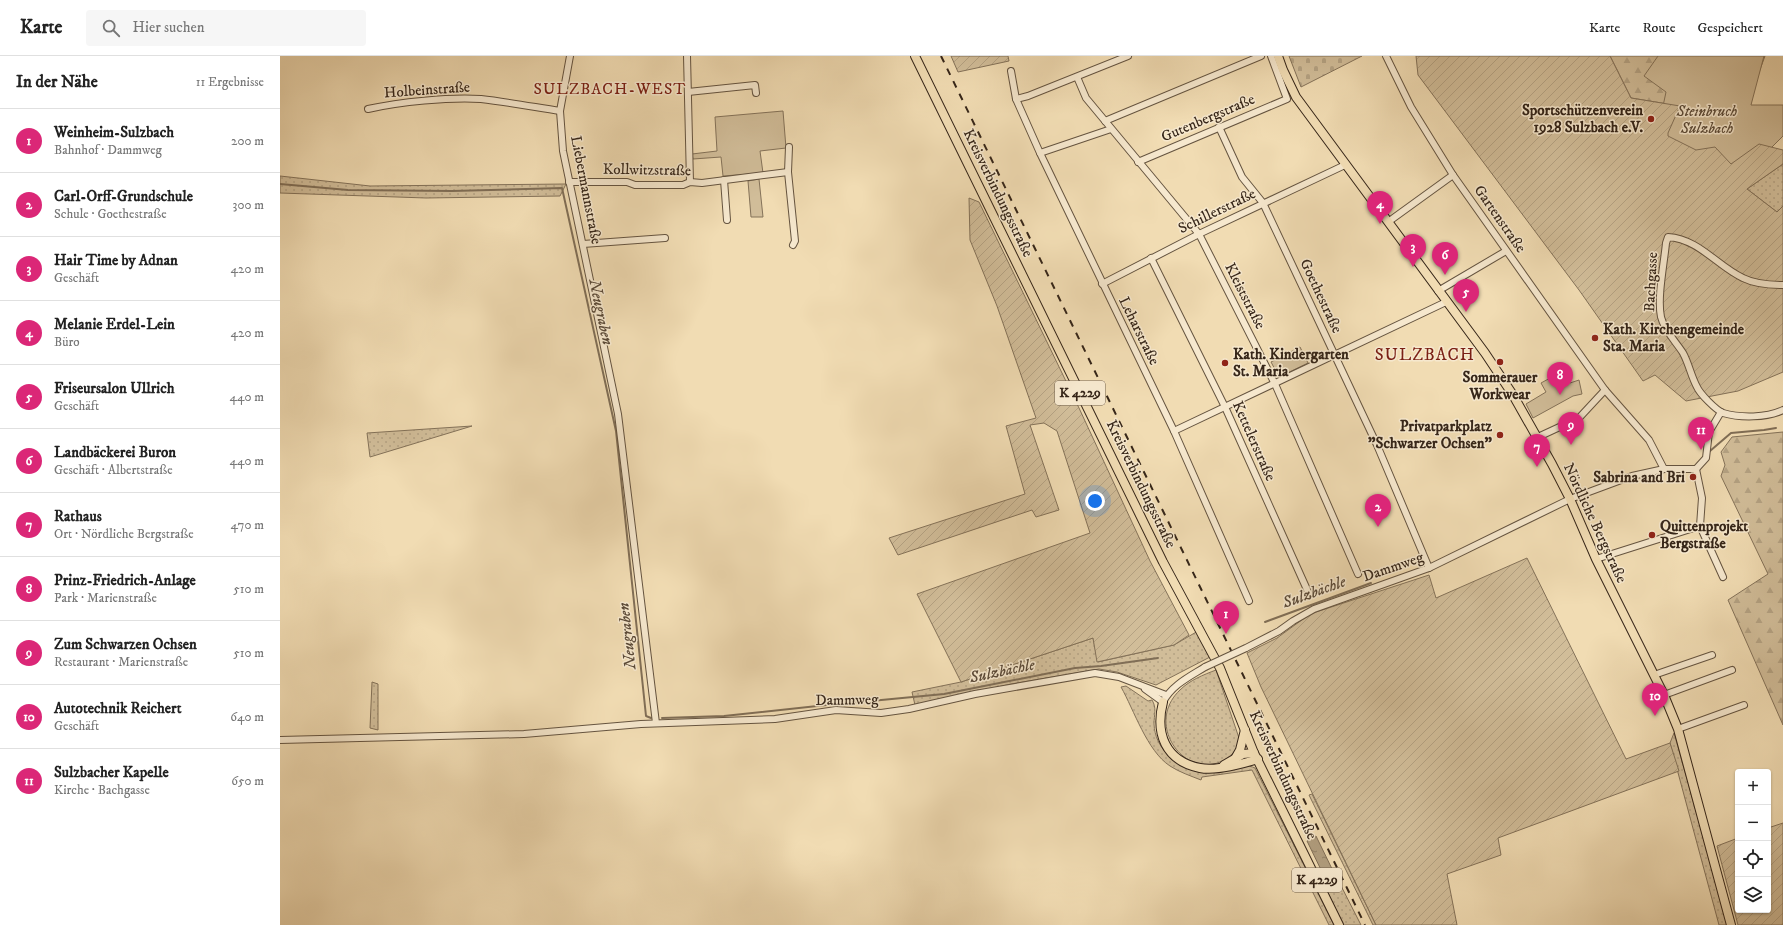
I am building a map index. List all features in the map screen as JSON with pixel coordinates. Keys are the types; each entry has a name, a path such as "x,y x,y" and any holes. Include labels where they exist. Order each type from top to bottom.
{"main road":[{"name":"Kreisverbindungsstraße","path":"915,56 1163,562 1220,668 1256,756 1339,925"},
{"name":"Nördliche Bergstraße","path":"1278,56 1296,97 1513,395 1538,437 1570,499 1596,559 1664,695 1678,729 1731,925"},
{"path":"1165,699 1160,715 1160,731 1167,747 1181,760 1201,768 1220,767 1256,756"},
{"path":"1220,767 1236,757 1240,750 1245,730"},
{"path":"1236,757 1256,756"}],"street":[{"name":"Liebermannstraße","path":"570,56 560,111 564,151 569,182 618,414 656,723"},
{"path":"687,56 690,182"},
{"path":"1016,99 1077,77 1128,56"},
{"path":"1106,122 1261,56"},
{"name":"Gutenbergstraße","path":"1138,162 1287,99 1271,56"},
{"name":"Gartenstraße","path":"1386,56 1411,107 1453,175 1605,390 1649,440 1664,470"},
{"name":"Leharstraße","path":"1011,71 1016,99 1040,153 1174,431 1249,601"},
{"name":"Kleiststraße","path":"1077,77 1086,98 1198,234 1275,384 1358,574"},
{"path":"688,92 755,85 756,93"},
{"name":"Holbeinstraße","path":"368,109 381,106 462,99 486,100 560,111"},
{"name":"Goethestraße","path":"1219,127 1242,177 1263,203 1379,450 1429,568"},
{"path":"1040,153 1111,129"},
{"path":"789,147 788,172 795,242 793,245"},
{"name":"Schillerstraße","path":"1102,284 1198,234 1345,165"},
{"name":"Kollwitzstraße","path":"569,182 627,182 635,185 683,185 690,182 702,183 788,172"},
{"path":"1388,222 1453,175"},
{"path":"724,180 728,220"},
{"name":"Bachgasse","path":"1721,412 1705,398 1697,388 1690,367 1677,344 1663,325 1660,303 1668,237 1690,243 1702,249 1725,268 1744,279 1767,284 1783,285"},
{"path":"583,244 665,238"},
{"path":"1438,291 1506,251"},
{"name":"Kettelerstraße","path":"1151,258 1225,407 1309,594"},
{"path":"1174,431 1446,302"},
{"path":"1538,437 1579,418 1605,390"},
{"path":"1570,499 1632,476 1664,470 1696,468 1706,458 1709,432 1721,412 1750,416 1776,413 1783,410"},
{"path":"1696,468 1702,498 1700,526 1723,577"},
{"name":"Dammweg","path":"280,740 524,734 656,723 775,719 836,710 881,713 1086,674 1111,674 1142,687 1165,699 1181,682 1205,667 1279,631 1293,620 1314,609 1429,568 1570,499"},
{"path":"1596,559 1700,526"},
{"path":"1654,675 1712,655"},
{"path":"1664,695 1732,670"},
{"path":"1678,729 1744,705"}],"green space":[{"path":"951,56 1008,56 1009,61 958,72"},
{"path":"1289,56 1362,56 1301,87"},
{"path":"1416,56 1610,56 1631,98 1680,106 1668,136 1696,150 1715,147 1731,164 1759,144 1783,150 1783,164 1747,189 1777,212 1783,206 1783,372 1738,391 1686,401 1655,375 1643,381 1579,290 1418,75"},
{"path":"1610,56 1765,56 1755,83 1680,106 1631,98"},
{"name":"Steinbruch Sulzbach","path":"1658,56 1764,56 1751,105 1783,105 1783,136 1740,179 1655,144 1666,92 1644,76"},
{"path":"783,111 786,148 760,151 763,173 723,176 721,157 693,159 692,154 717,151 715,117"},
{"path":"1783,164 1783,206 1777,212 1747,189"},
{"path":"280,176 370,186 566,184 560,196 426,198 280,193"},
{"path":"759,179 763,217 751,217 748,181"},
{"path":"969,198 979,202 1079,408 1150,561 1189,635 1174,645 1097,662 1093,638 961,682 917,594 1090,533 1057,431 1044,423 1030,425 1059,510 1036,517 1032,510 898,555 889,538 1025,494 1006,426 1036,418 997,306 970,240"},
{"path":"1300,347 1308,363 1281,376 1278,375 1271,362"},
{"path":"1563,371 1570,383 1579,380 1582,394 1573,396 1533,418 1526,404 1546,392 1541,383"},
{"path":"472,426 370,457 367,433"},
{"path":"1783,432 1783,725 1728,600 1768,574 1721,476 1725,465 1721,452 1732,437"},
{"path":"1527,558 1626,759 1670,743 1679,771 1498,838 1501,855 1447,874 1457,925 1376,925 1261,687 1247,653 1277,638 1310,614 1429,575 1436,598"},
{"path":"1198,631 1210,657 1156,685 1117,672 1099,669 1011,684 915,705 912,692 961,682 1093,638 1098,662 1174,645"},
{"path":"1216,670 1239,741 1234,752 1227,758 1213,764 1198,764 1185,758 1175,748 1168,734 1166,720 1170,704 1184,686"},
{"path":"372,682 378,684 378,730 370,728"},
{"path":"1126,686 1148,701 1152,700 1155,712 1155,733 1158,740 1167,754 1180,764 1195,771 1203,772 1220,771 1243,766 1255,768 1334,925 1329,925 1252,770 1202,777 1201,780 1170,766 1154,751 1142,730 1121,687"},
{"path":"1674,733 1728,925 1719,925 1670,743"},
{"path":"1312,794 1376,925 1373,925 1309,795"},
{"path":"1783,823 1783,925 1738,925 1717,846 1735,839 1735,913 1771,913 1771,827"},
{"path":"1336,876 1361,925 1343,925 1323,882"}],"water":[{"path":"1316,836 1335,875 1326,880 1307,841"}],"waterway":[{"name":"Neugraben","path":"280,184 348,190 452,191 562,188 616,431 646,716 651,718"},
{"name":"Sulzbächle","path":"1710,451 1731,433 1776,428"},
{"name":"Sulzbächle","path":"1265,622 1371,583"},
{"name":"Sulzbächle","path":"850,703 944,694 1075,668 1158,658"},
{"name":"Sulzbächle","path":"662,718 724,716 845,703"}],"railway":[{"path":"941,56 1365,925"}],"place":[{"name":"Sportschützenverein 1928 Sulzbach e.V.","path":"1651,119"},
{"name":"Melanie Erdel-Lein","path":"1380,224"},
{"name":"Hair Time by Adnan","path":"1413,267"},
{"name":"Landbäckerei Buron","path":"1445,275"},
{"name":"Friseursalon Ullrich","path":"1466,312"},
{"name":"Kath. Kirchengemeinde Sta. Maria","path":"1595,338"},
{"name":"Sommerauer Workwear","path":"1500,362"},
{"name":"Kath. Kindergarten St. Maria","path":"1225,363"},
{"name":"Prinz-Friedrich-Anlage","path":"1560,395"},
{"name":"Privatparkplatz \"Schwarzer Ochsen\"","path":"1500,435"},
{"name":"Zum Schwarzen Ochsen","path":"1571,445"},
{"name":"Sulzbacher Kapelle","path":"1701,450"},
{"name":"Rathaus","path":"1537,467"},
{"name":"Sabrina and Bri","path":"1693,477"},
{"name":"Carl-Orff-Grundschule","path":"1378,527"},
{"name":"Quittenprojekt Bergstraße","path":"1652,535"},
{"name":"Weinheim-Sulzbach","path":"1226,634"},
{"name":"Autotechnik Reichert","path":"1655,716"}],"district":[{"name":"SULZBACH-WEST","path":"610,89"},
{"name":"SULZBACH","path":"1425,355"}]}
